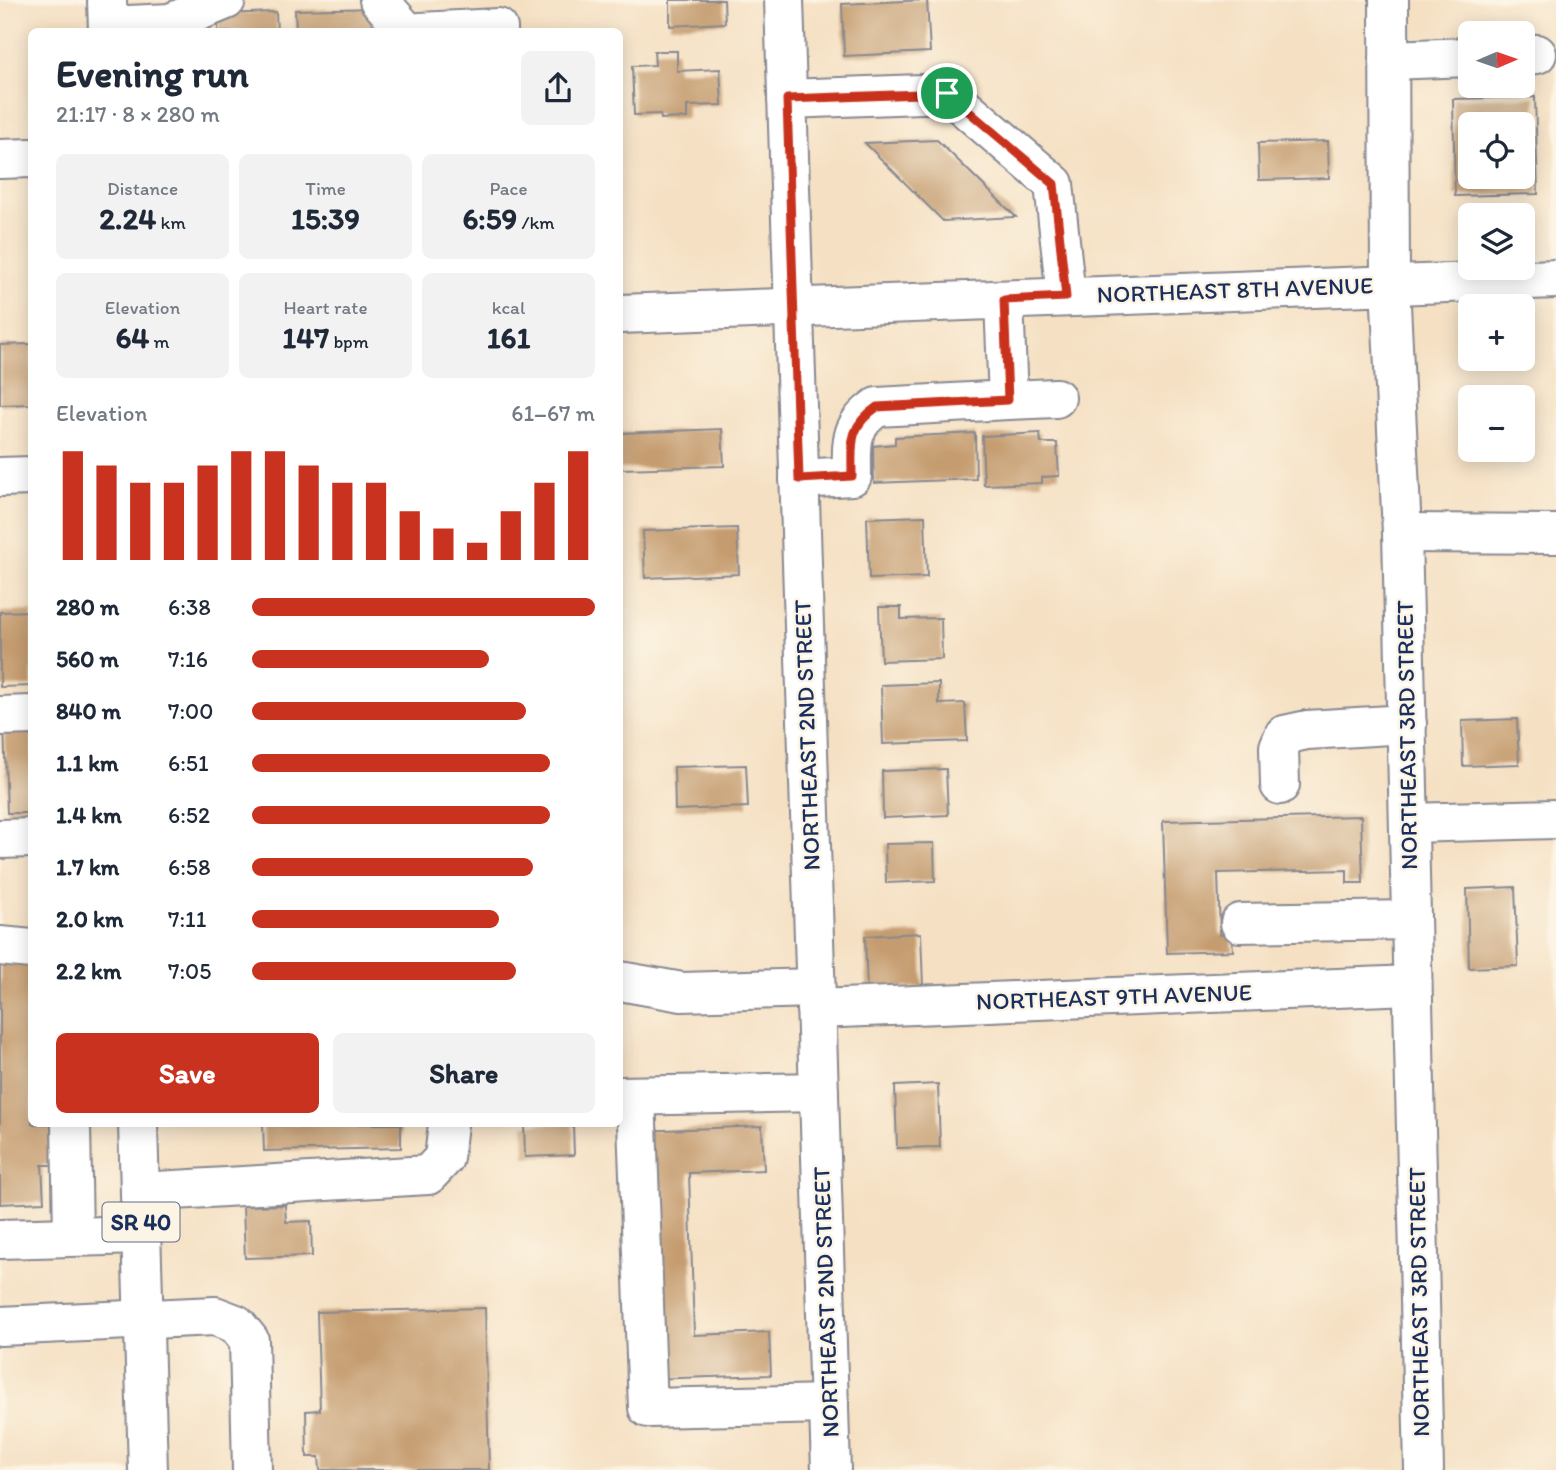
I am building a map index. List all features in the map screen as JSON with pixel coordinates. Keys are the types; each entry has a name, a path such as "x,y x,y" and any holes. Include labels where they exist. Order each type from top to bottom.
{"street":[{"path":"108,19 170,23 226,0"},
{"path":"379,0 404,28"},
{"name":"NORTHEAST 2ND STREET","path":"784,0 831,1470"},
{"name":"NORTHEAST 3RD STREET","path":"1389,0 1390,284 1402,533 1424,1470"},
{"path":"1389,60 1458,57"},
{"path":"787,99 947,93 1054,184 1066,297"},
{"path":"0,159 28,158"},
{"name":"NORTHEAST 8TH AVENUE","path":"623,314 1556,279"},
{"path":"1004,300 1008,400"},
{"path":"799,479 852,476 852,440 860,419 877,407 1056,398"},
{"path":"0,477 28,476"},
{"path":"1402,533 1556,534"},
{"path":"0,716 28,715"},
{"path":"1280,785 1279,747 1284,735 1307,730 1407,724"},
{"path":"1409,823 1556,819"},
{"path":"0,839 28,838"},
{"path":"1240,923 1411,920"},
{"path":"0,946 28,949"},
{"name":"NORTHEAST 9TH AVENUE","path":"623,982 682,992 816,999 1412,985"},
{"path":"819,1092 628,1097 649,1408 829,1404"},
{"path":"71,1127 73,1235"},
{"name":"SR 40","path":"138,1127 148,1470"},
{"path":"140,1192 428,1175 444,1158 448,1127"},
{"path":"0,1239 141,1235"},
{"path":"0,1326 215,1316 236,1324 249,1340 252,1470"}],"building":[{"path":"670,0 724,0 725,23 670,26"},
{"path":"927,0 930,52 844,56 842,4"},
{"path":"377,8 377,28 296,28 295,10"},
{"path":"276,12 277,28 218,28 218,14"},
{"path":"654,51 677,51 677,71 720,69 722,105 687,106 687,118 661,119 660,114 634,115 632,66 655,65"},
{"path":"1535,97 1538,194 1455,196 1453,99"},
{"path":"937,140 1016,217 943,221 865,143"},
{"path":"1328,141 1329,178 1259,180 1258,143"},
{"path":"28,344 28,404 0,405 0,345"},
{"path":"722,429 724,466 623,469 623,433"},
{"path":"975,433 976,479 874,483 873,446 895,444 895,437"},
{"path":"1040,433 1041,443 1057,443 1059,476 1042,477 1042,483 984,485 982,436"},
{"path":"925,516 927,577 869,579 867,518"},
{"path":"737,528 739,574 645,578 643,531"},
{"path":"879,607 901,607 901,619 941,618 942,659 881,661"},
{"path":"28,611 28,686 0,687 0,612"},
{"path":"939,683 939,704 965,703 967,741 883,744 881,685"},
{"path":"1517,719 1519,764 1463,766 1462,721"},
{"path":"28,724 28,813 7,813 4,725"},
{"path":"746,765 748,807 675,810 674,767"},
{"path":"946,769 948,815 883,818 882,771"},
{"path":"1361,816 1363,883 1347,883 1347,870 1218,873 1220,935 1232,934 1233,951 1167,953 1163,821"},
{"path":"934,843 935,881 886,883 885,844"},
{"path":"1515,887 1518,966 1469,968 1467,889"},
{"path":"921,933 923,987 867,990 865,936"},
{"path":"28,962 28,1127 54,1127 56,1165 42,1165 44,1202 0,1204 0,964"},
{"path":"938,1084 940,1147 897,1148 895,1086"},
{"path":"762,1126 764,1170 689,1173 694,1335 769,1332 771,1375 649,1379 641,1131"},
{"path":"263,1127 401,1127 401,1148 264,1151"},
{"path":"524,1127 573,1127 574,1155 525,1157"},
{"path":"285,1205 286,1222 311,1221 312,1256 245,1258 243,1206"},
{"path":"485,1308 489,1470 320,1470 319,1457 307,1457 306,1411 320,1410 317,1312"}],"route":[{"path":"947,93 1054,184 1066,297 1004,300 1008,400 877,407 860,419 852,440 852,476 799,479 787,99 947,93"}]}
